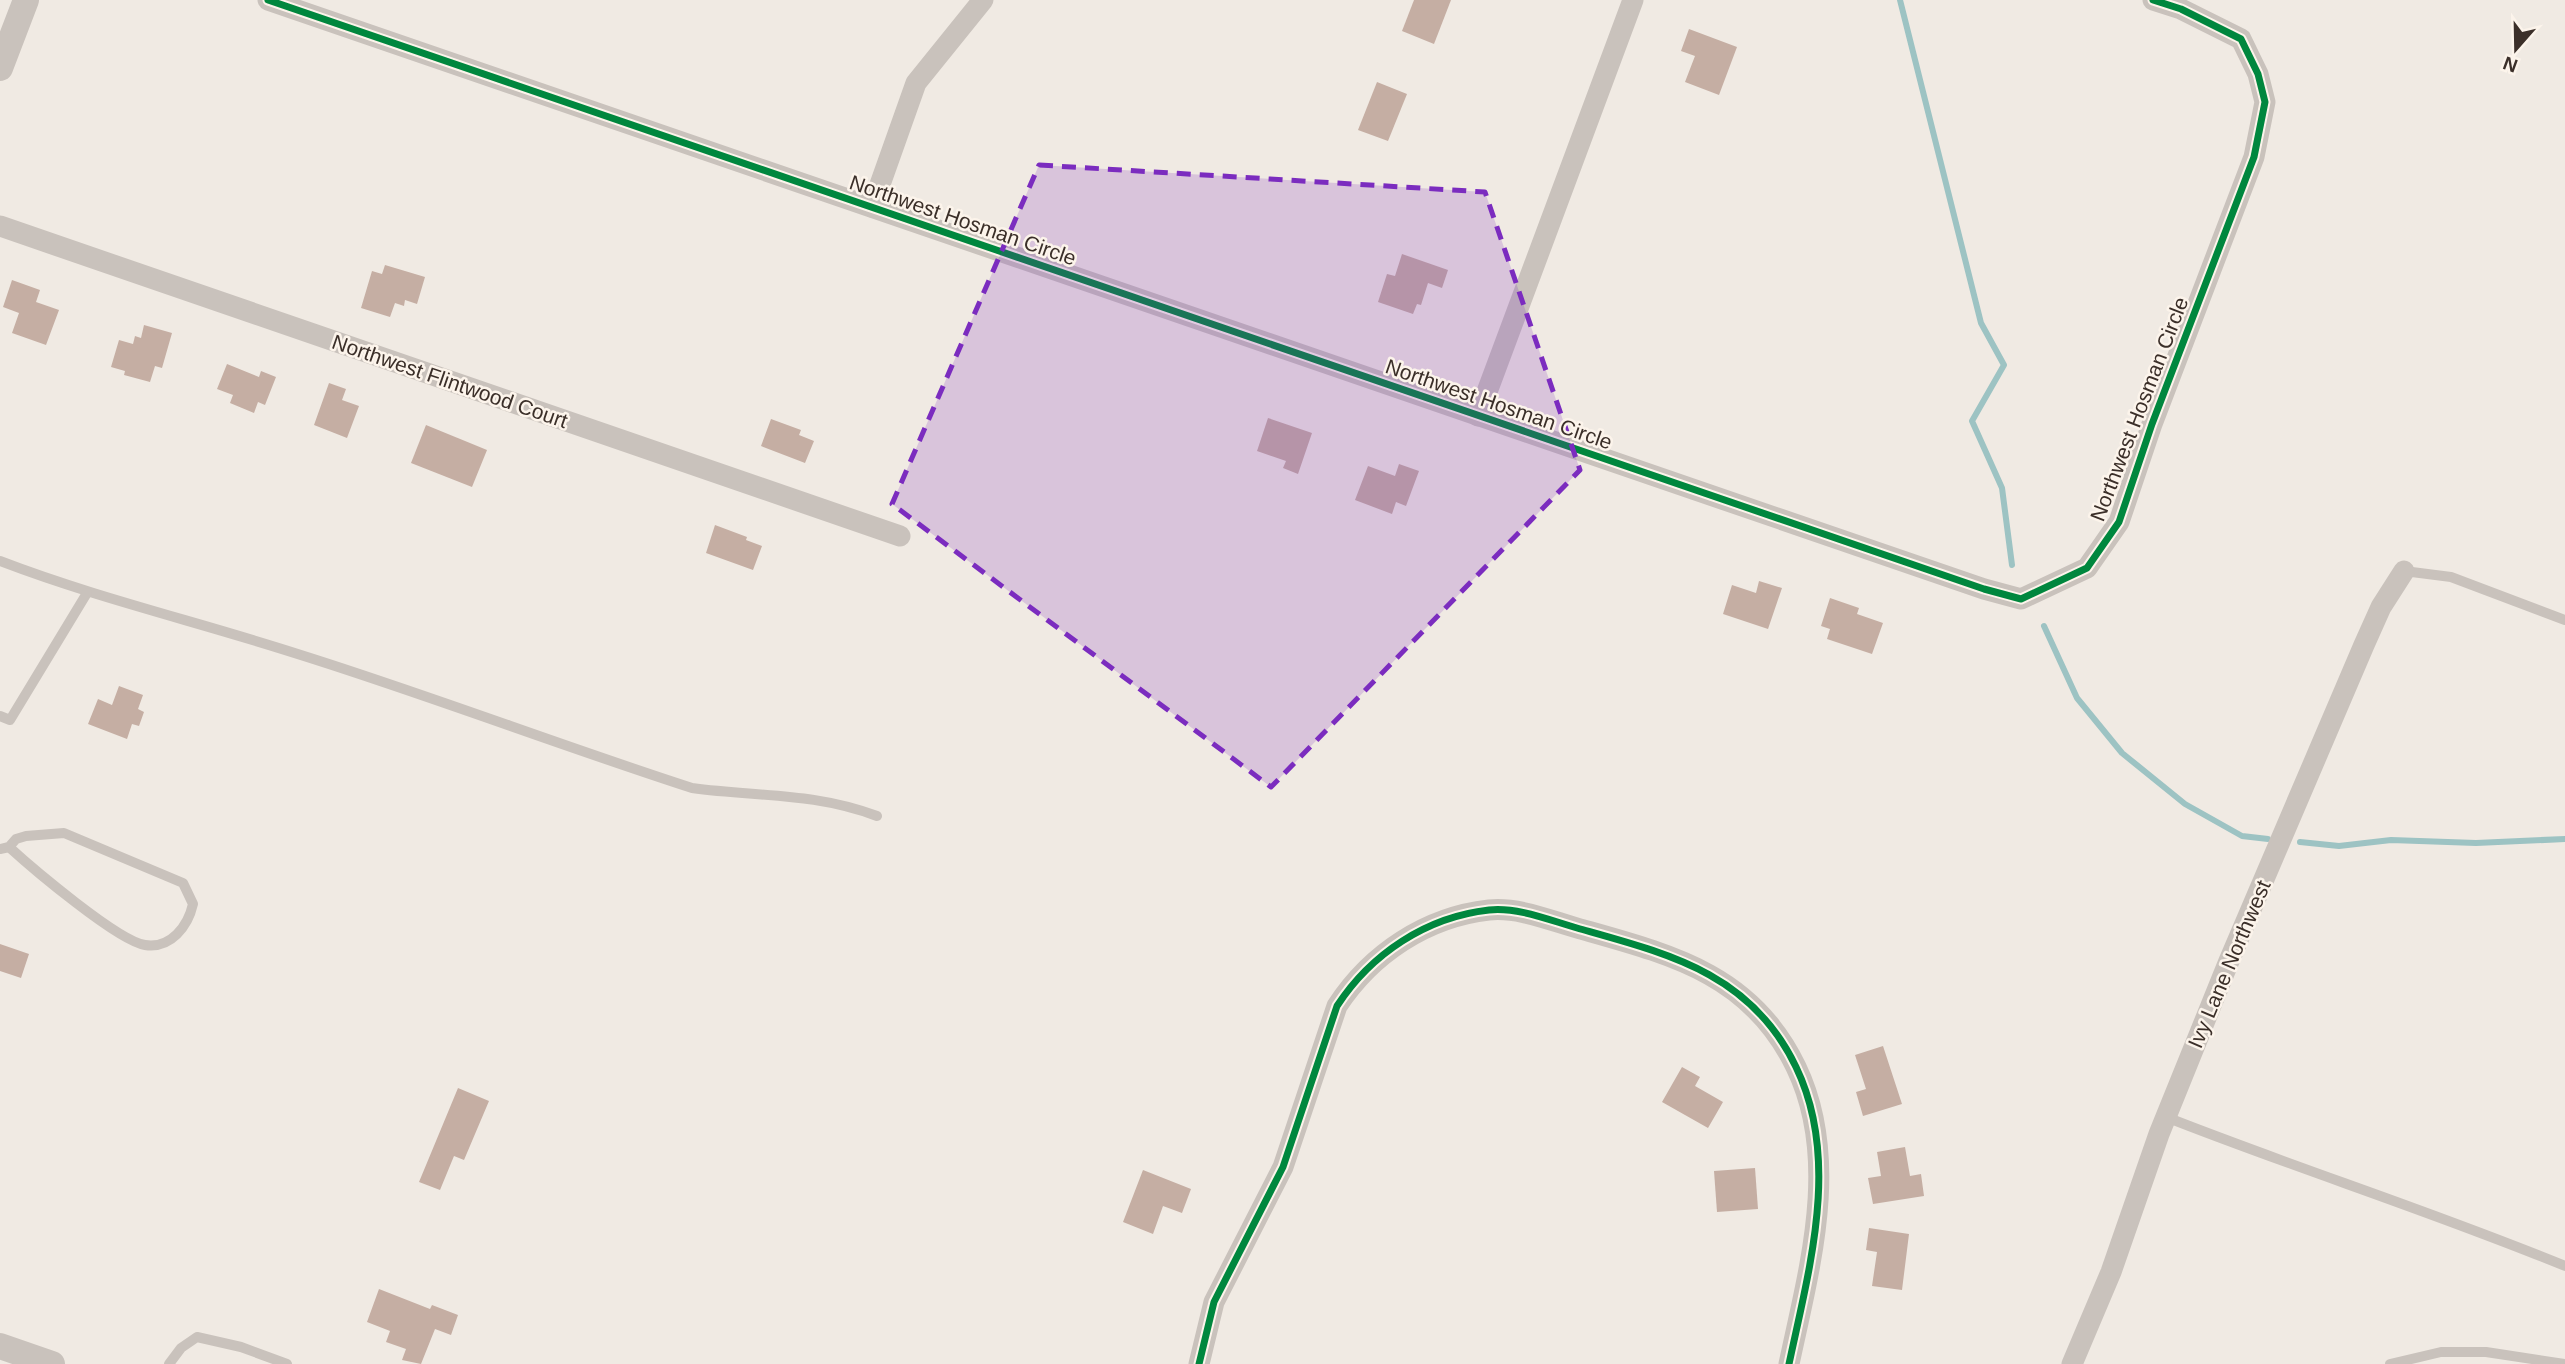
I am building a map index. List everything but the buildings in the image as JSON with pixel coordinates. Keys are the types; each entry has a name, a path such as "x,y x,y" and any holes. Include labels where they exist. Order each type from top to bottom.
{"street":[{"path":"0,68 26,0"},
{"name":"Northwest Hosman Circle","path":"268,0 1984,589 2021,599 2087,568 2119,522 2152,425 2254,157 2265,102 2258,74 2241,39 2181,9 2153,0"},
{"path":"872,207 916,83 982,0"},
{"name":"Northwest Hosman Circle","path":"1478,416 1633,0"},
{"name":"Northwest Flintwood Court","path":"0,226 900,536"},
{"name":"Ivy Lane Northwest","path":"2073,1364 2111,1272 2166,1117 2229,961 2381,607 2404,571"},
{"path":"1199,1364 1213,1302 1283,1167 1337,1006 1352,983 1382,954 1416,931 1455,916 1491,909 1517,911 1645,947 1696,965 1735,989 1774,1033 1796,1067 1813,1115 1820,1151 1819,1201 1789,1364"},
{"path":"0,1346 52,1364"}],"lane":[{"path":"0,561 87,593 214,627 319,660 692,788 742,795 807,797 877,816"},
{"path":"2404,571 2451,577 2565,620"},
{"path":"0,716 10,720 87,593"},
{"path":"64,833 130,858 183,883 193,904 188,920 177,936 160,944 142,945 121,934 49,884 4,848 16,839 26,836 64,833"},
{"path":"2166,1117 2296,1168 2479,1231 2565,1266"},
{"path":"169,1364 181,1348 197,1337 241,1346 287,1364"},
{"path":"2390,1364 2441,1352 2486,1352 2565,1364"}],"highlighted area":[{"path":"1039,165 1485,192 1580,470 1271,787 892,504"}],"waterway":[{"path":"1900,0 1981,323 2004,365 1972,421 2002,488 2012,565"},
{"path":"2044,626 2077,698 2122,753 2185,804 2242,836 2268,839"},
{"path":"2300,842 2339,846 2391,840 2476,843 2565,839"}],"cycle path":[{"path":"268,0 1984,589 2021,599 2087,568 2119,522 2152,424 2254,157 2265,102 2258,74 2241,39 2181,9 2153,0"},
{"path":"1199,1364 1214,1302 1283,1167 1337,1006 1366,970 1402,941 1443,921 1489,910 1511,910 1533,915 1644,947 1675,959 1704,972 1731,989 1756,1009 1777,1035 1796,1067 1809,1103 1817,1139 1819,1177 1812,1253 1789,1364"}]}
